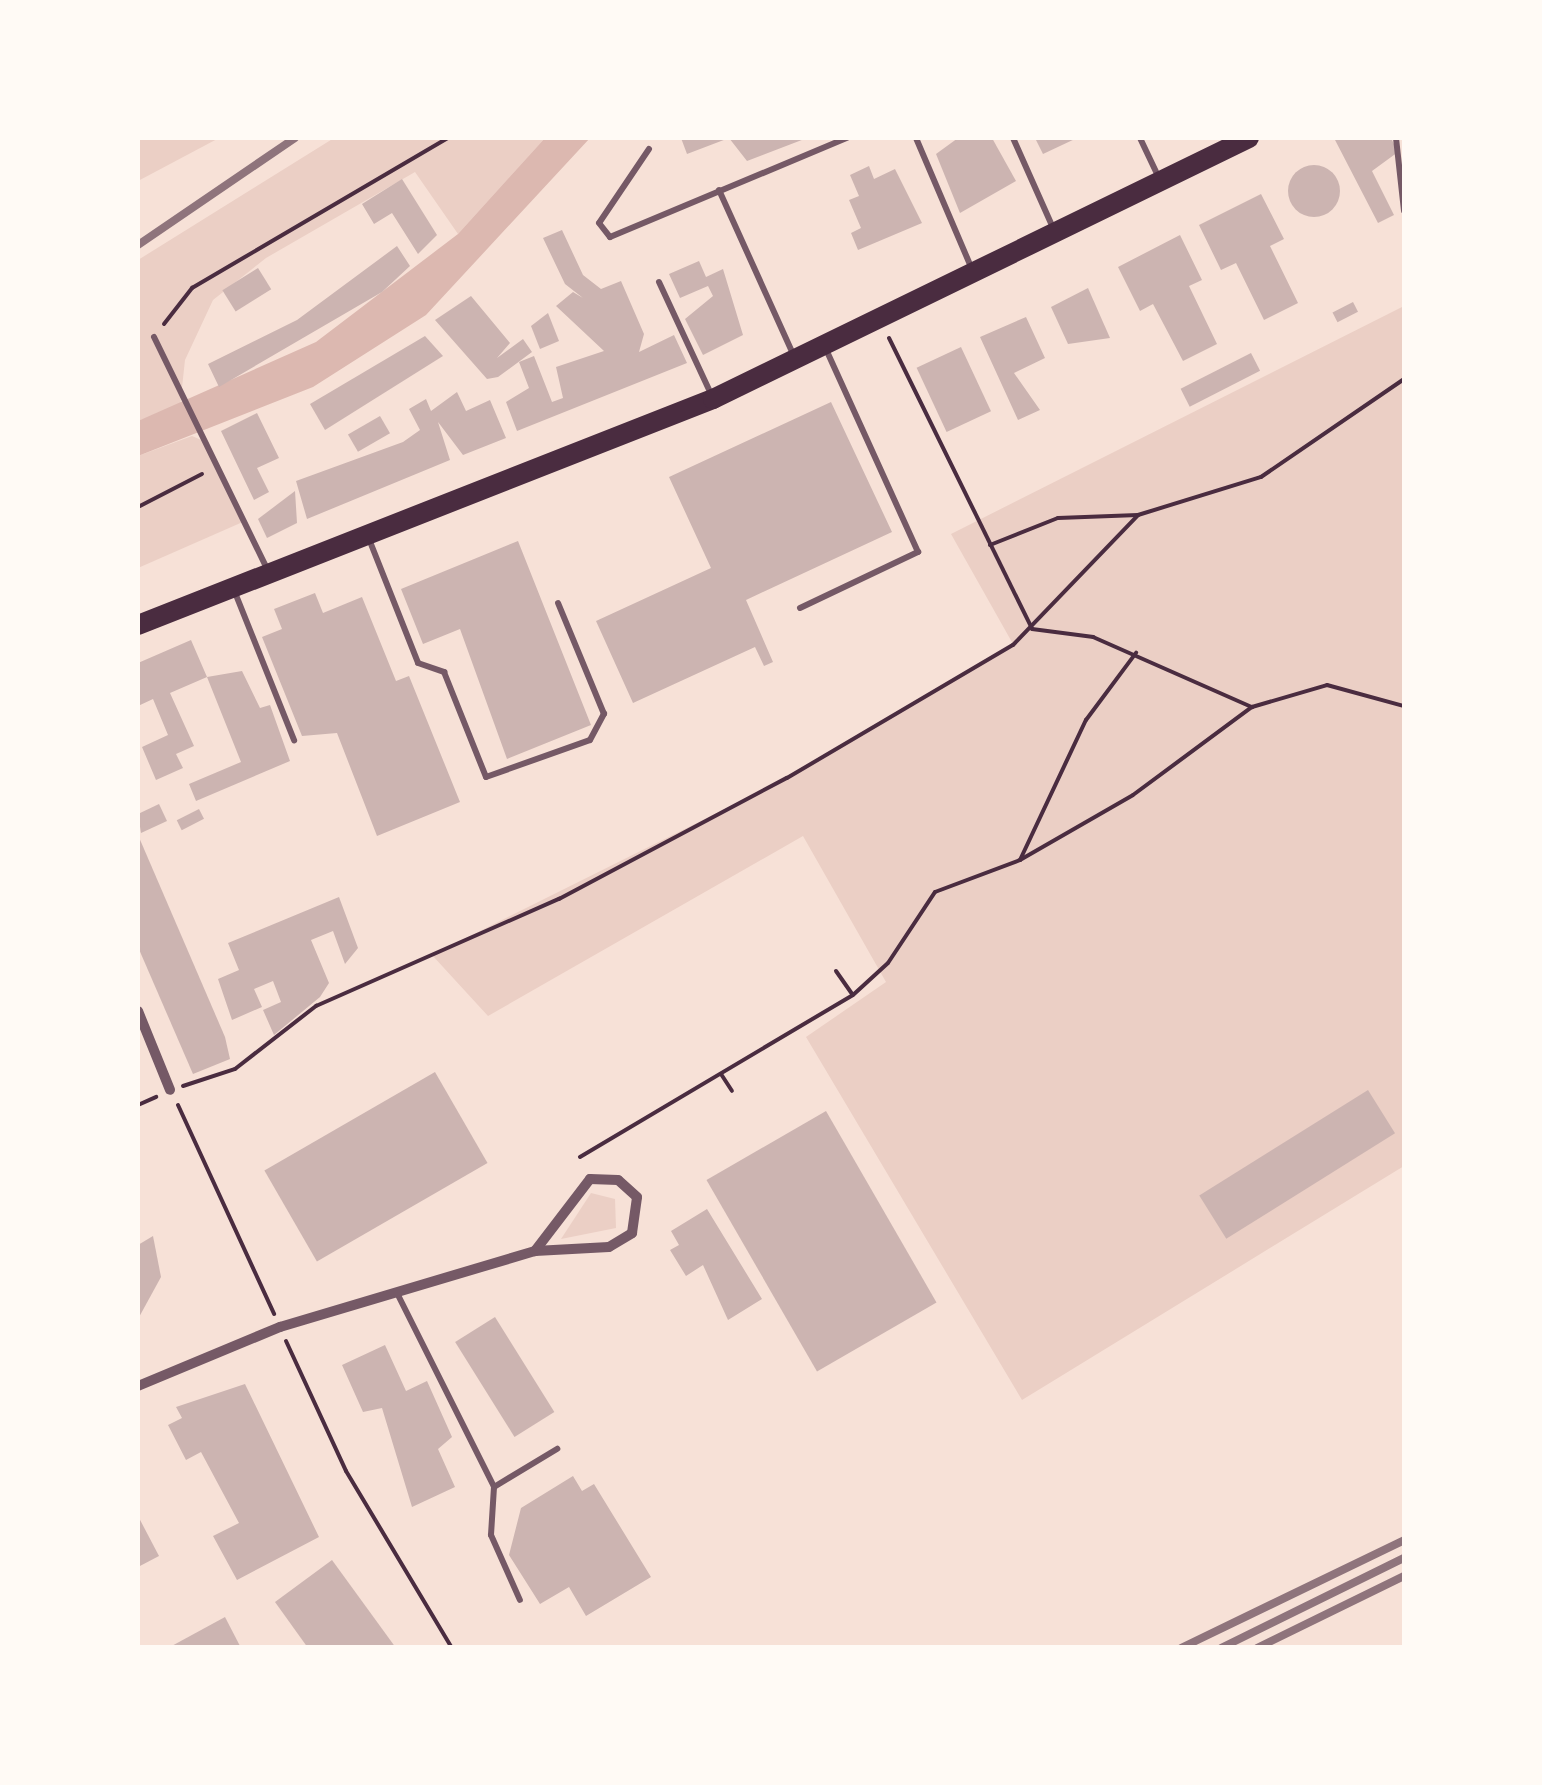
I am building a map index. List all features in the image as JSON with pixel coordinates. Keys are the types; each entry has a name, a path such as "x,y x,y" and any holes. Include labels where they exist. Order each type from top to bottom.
{"main road":[{"path":"138,625 368,538 713,399 882,323 1249,138"}],"street":[{"path":"138,1010 141,1030 170,1090"},
{"path":"138,1386 280,1327 396,1292 535,1251 623,1241 638,1220 637,1197 618,1180 590,1179 535,1251"}],"lane":[{"path":"648,149 599,223 610,237 848,138"},
{"path":"916,138 976,277"},
{"path":"1012,138 1057,237"},
{"path":"1140,138 1161,184"},
{"path":"1396,138 1404,211"},
{"path":"719,190 796,362"},
{"path":"659,282 713,399"},
{"path":"154,337 270,575"},
{"path":"800,608 918,552 826,348"},
{"path":"368,538 418,663 444,672 486,777 590,740 604,714 558,603"},
{"path":"234,588 294,740"},
{"path":"396,1292 494,1487 491,1535 520,1600"},
{"path":"494,1487 557,1449"}],"path":[{"path":"154,337 192,288 448,138"},
{"path":"882,323 1032,629 1136,654 1252,707"},
{"path":"990,545 1058,518 1138,514 1261,477 1404,379"},
{"path":"138,507 221,468"},
{"path":"138,1105 235,1068 316,1006 560,899 788,778 1032,629 1138,514"},
{"path":"1020,860 1086,720 1136,654"},
{"path":"580,1157 853,996 888,962 922,902 1020,860 1134,795 1252,707 1327,684 1404,706"},
{"path":"836,971 853,996"},
{"path":"720,1074 732,1091"},
{"path":"170,1090 273,1310"},
{"path":"280,1327 346,1472 452,1648"}],"shaded area":[{"path":"138,138 219,138 138,181"},
{"path":"334,138 545,138 458,234 415,172 266,258 213,300 185,360 180,406 138,421 138,260"},
{"path":"545,138 590,138 426,315 313,387 138,456 138,421 316,342 458,234"},
{"path":"1404,306 1404,1166 1022,1400 806,1037 886,982 803,836 488,1016 432,955 787,778 1013,644 951,534"},
{"path":"192,436 206,442 245,521 138,568 138,456"},
{"path":"591,1193 615,1199 616,1228 561,1239"}],"building":[{"path":"681,138 729,138 687,154"},
{"path":"729,138 807,138 747,161"},
{"path":"958,138 992,138 1016,181 960,213 936,154"},
{"path":"1035,138 1077,138 1043,154"},
{"path":"1334,138 1391,138 1398,152 1372,171 1394,215 1378,223"},
{"path":"1314,165 1332,173 1340,191 1332,209 1314,217 1296,209 1288,191 1296,173"},
{"path":"869,166 874,179 895,169 922,223 858,250 851,233 861,228 849,200 859,196 850,175"},
{"path":"402,179 437,235 418,254 392,213 374,224 362,204"},
{"path":"1261,194 1284,239 1270,246 1298,303 1264,320 1236,263 1221,270 1199,225"},
{"path":"562,230 583,275 601,289 621,281 644,334 639,352 674,335 687,363 517,431 506,402 529,388 519,362 534,356 552,402 563,398 556,367 604,351 556,306 573,292 583,298 565,284 543,238"},
{"path":"1180,235 1202,280 1189,286 1217,344 1183,361 1153,304 1140,311 1118,267"},
{"path":"397,246 410,266 382,292 219,387 208,364 297,320"},
{"path":"699,261 706,277 723,269 743,335 703,355 685,319 713,296 708,286 680,298 669,274"},
{"path":"258,268 271,289 236,311 222,290"},
{"path":"1088,288 1110,338 1068,344 1051,307"},
{"path":"471,296 510,343 497,358 523,339 532,352 498,377 487,379 435,320"},
{"path":"1353,302 1358,312 1338,322 1333,312"},
{"path":"548,313 559,341 540,349 531,326"},
{"path":"1026,317 1045,358 1014,373 1040,410 1018,420 980,337"},
{"path":"425,336 443,356 325,430 310,404"},
{"path":"961,347 991,411 947,432 917,368"},
{"path":"1251,353 1260,371 1190,407 1181,389"},
{"path":"457,392 466,411 490,400 506,438 463,455 438,422 450,460 307,519 296,481 403,442 420,430 409,409 426,399 431,411"},
{"path":"831,402 892,532 746,600 773,662 764,666 755,647 633,703 596,621 711,568 669,477"},
{"path":"257,413 279,458 257,468 269,492 254,500 221,431"},
{"path":"380,416 390,433 358,452 348,435"},
{"path":"295,491 297,523 267,538 258,519"},
{"path":"518,541 591,725 507,759 460,629 423,644 401,589"},
{"path":"315,593 323,613 362,597 396,681 409,676 460,802 377,836 337,733 302,736 262,637 282,629 274,609"},
{"path":"191,640 207,677 170,693 194,746 176,754 183,768 156,780 142,747 168,735 153,699 138,706 138,663"},
{"path":"242,671 260,708 270,705 290,761 196,801 189,784 241,762 207,677"},
{"path":"159,804 167,821 141,833 138,814"},
{"path":"199,809 204,819 182,830 177,820"},
{"path":"138,835 225,1037 230,1059 193,1074 138,947"},
{"path":"339,897 358,948 345,964 333,931 311,940 329,983 320,997 274,1035 263,1010 281,1002 273,981 254,989 262,1007 232,1020 218,979 239,970 228,943"},
{"path":"435,1072 488,1163 317,1261 264,1170"},
{"path":"1368,1090 1395,1133 1226,1239 1199,1195"},
{"path":"826,1111 936,1302 817,1371 706,1180"},
{"path":"707,1209 762,1299 728,1320 703,1265 686,1276 670,1250 679,1245 671,1231"},
{"path":"153,1236 161,1277 138,1319 138,1245"},
{"path":"495,1317 554,1412 514,1437 455,1342"},
{"path":"385,1345 406,1391 427,1381 452,1437 438,1449 455,1487 412,1507 382,1408 363,1412 342,1365"},
{"path":"245,1384 319,1537 237,1580 213,1536 239,1523 201,1452 186,1460 168,1425 182,1418 176,1407"},
{"path":"573,1476 582,1491 594,1484 651,1577 586,1616 569,1587 540,1604 509,1555 521,1508"},
{"path":"138,1516 159,1556 138,1567"},
{"path":"332,1560 396,1648 308,1648 275,1602"},
{"path":"225,1617 240,1646 168,1648"}],"railway":[{"path":"138,245 295,138"},
{"path":"1181,1648 1404,1540"},
{"path":"1221,1648 1404,1558"},
{"path":"1257,1648 1404,1576"}]}
